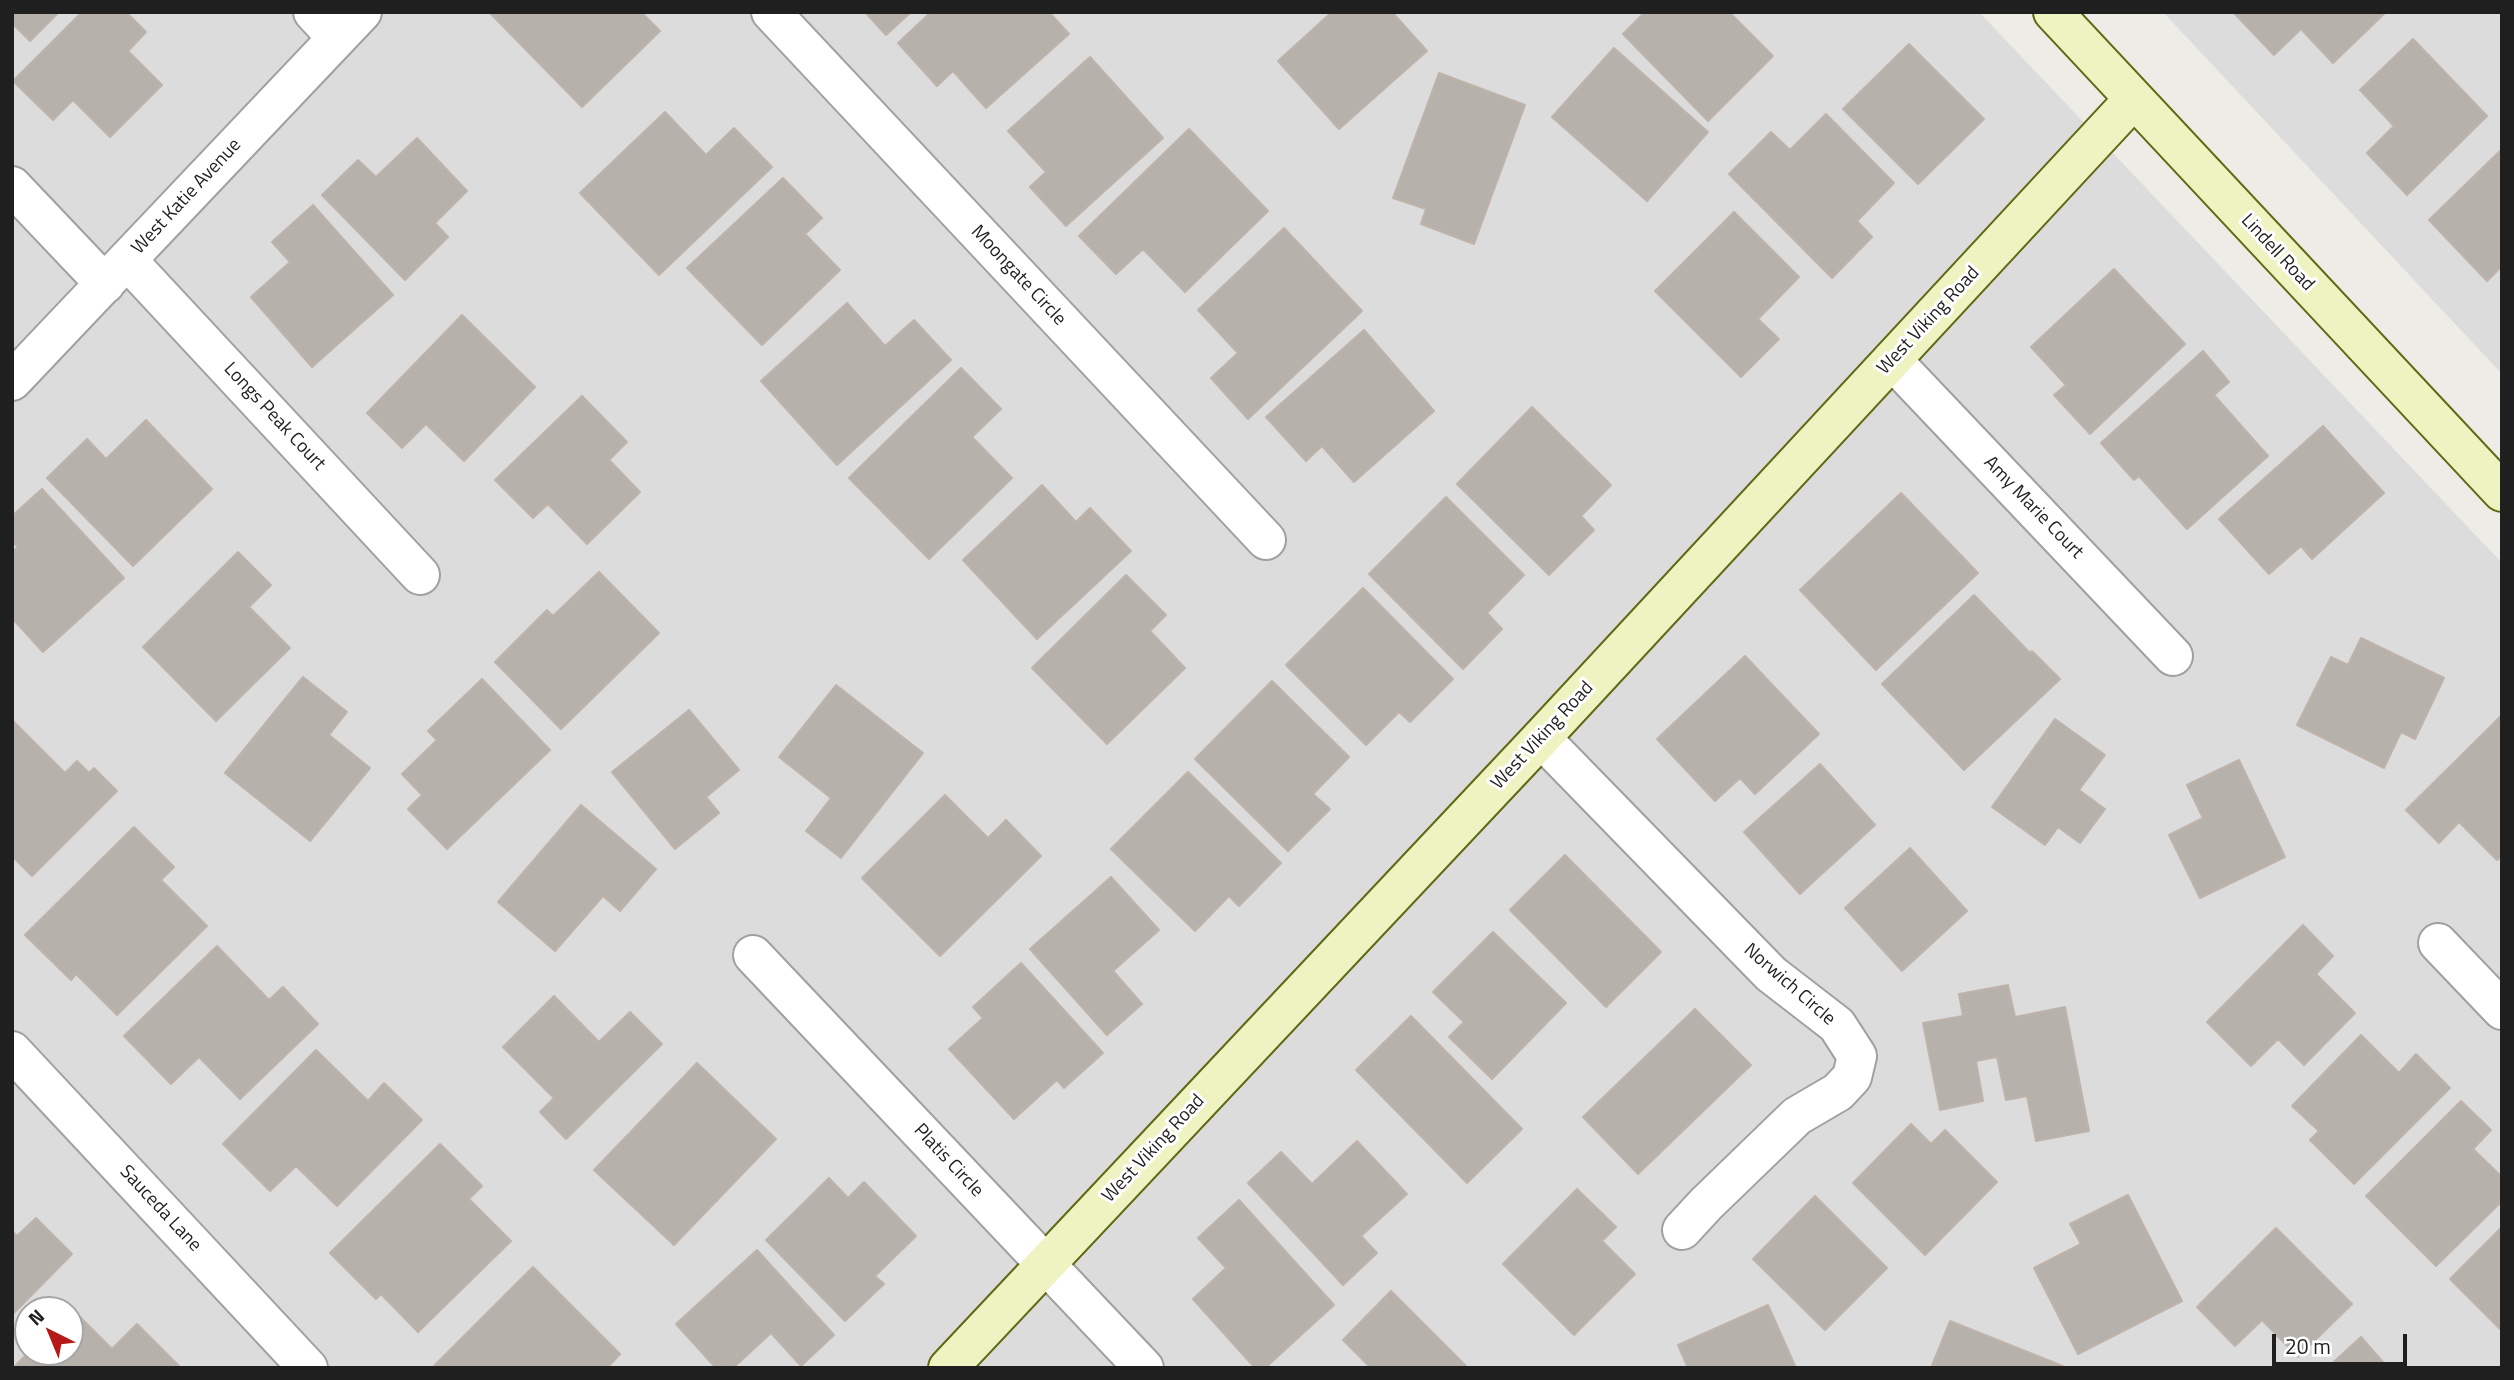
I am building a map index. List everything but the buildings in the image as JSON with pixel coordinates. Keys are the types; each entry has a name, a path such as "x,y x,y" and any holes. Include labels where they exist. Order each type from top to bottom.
{"street":[{"name":"Moongate Circle","path":"771,12 1266,540"},
{"name":"Lindell Road","path":"2053,12 2502,492"},
{"name":"West Katie Avenue","path":"12,381 116,272 338,21"},
{"name":"West Viking Road","path":"948,1368 1541,738 2133,100"},
{"name":"Longs Peak Court","path":"12,186 116,272 420,575"},
{"name":"Amy Marie Court","path":"1892,360 2173,656"},
{"name":"Norwich Circle","path":"1541,738 1770,974 1837,1025 1857,1056 1852,1077 1838,1092 1797,1116 1682,1230"},
{"path":"2438,943 2502,1010"},
{"name":"Platis Circle","path":"753,954 1143,1368"},
{"name":"Sauceda Lane","path":"12,1051 308,1368"}],"shaded area":[{"path":"12,12 1979,12 2502,563 2502,1368 12,1368"},
{"path":"2163,12 2502,12 2502,374"}]}
